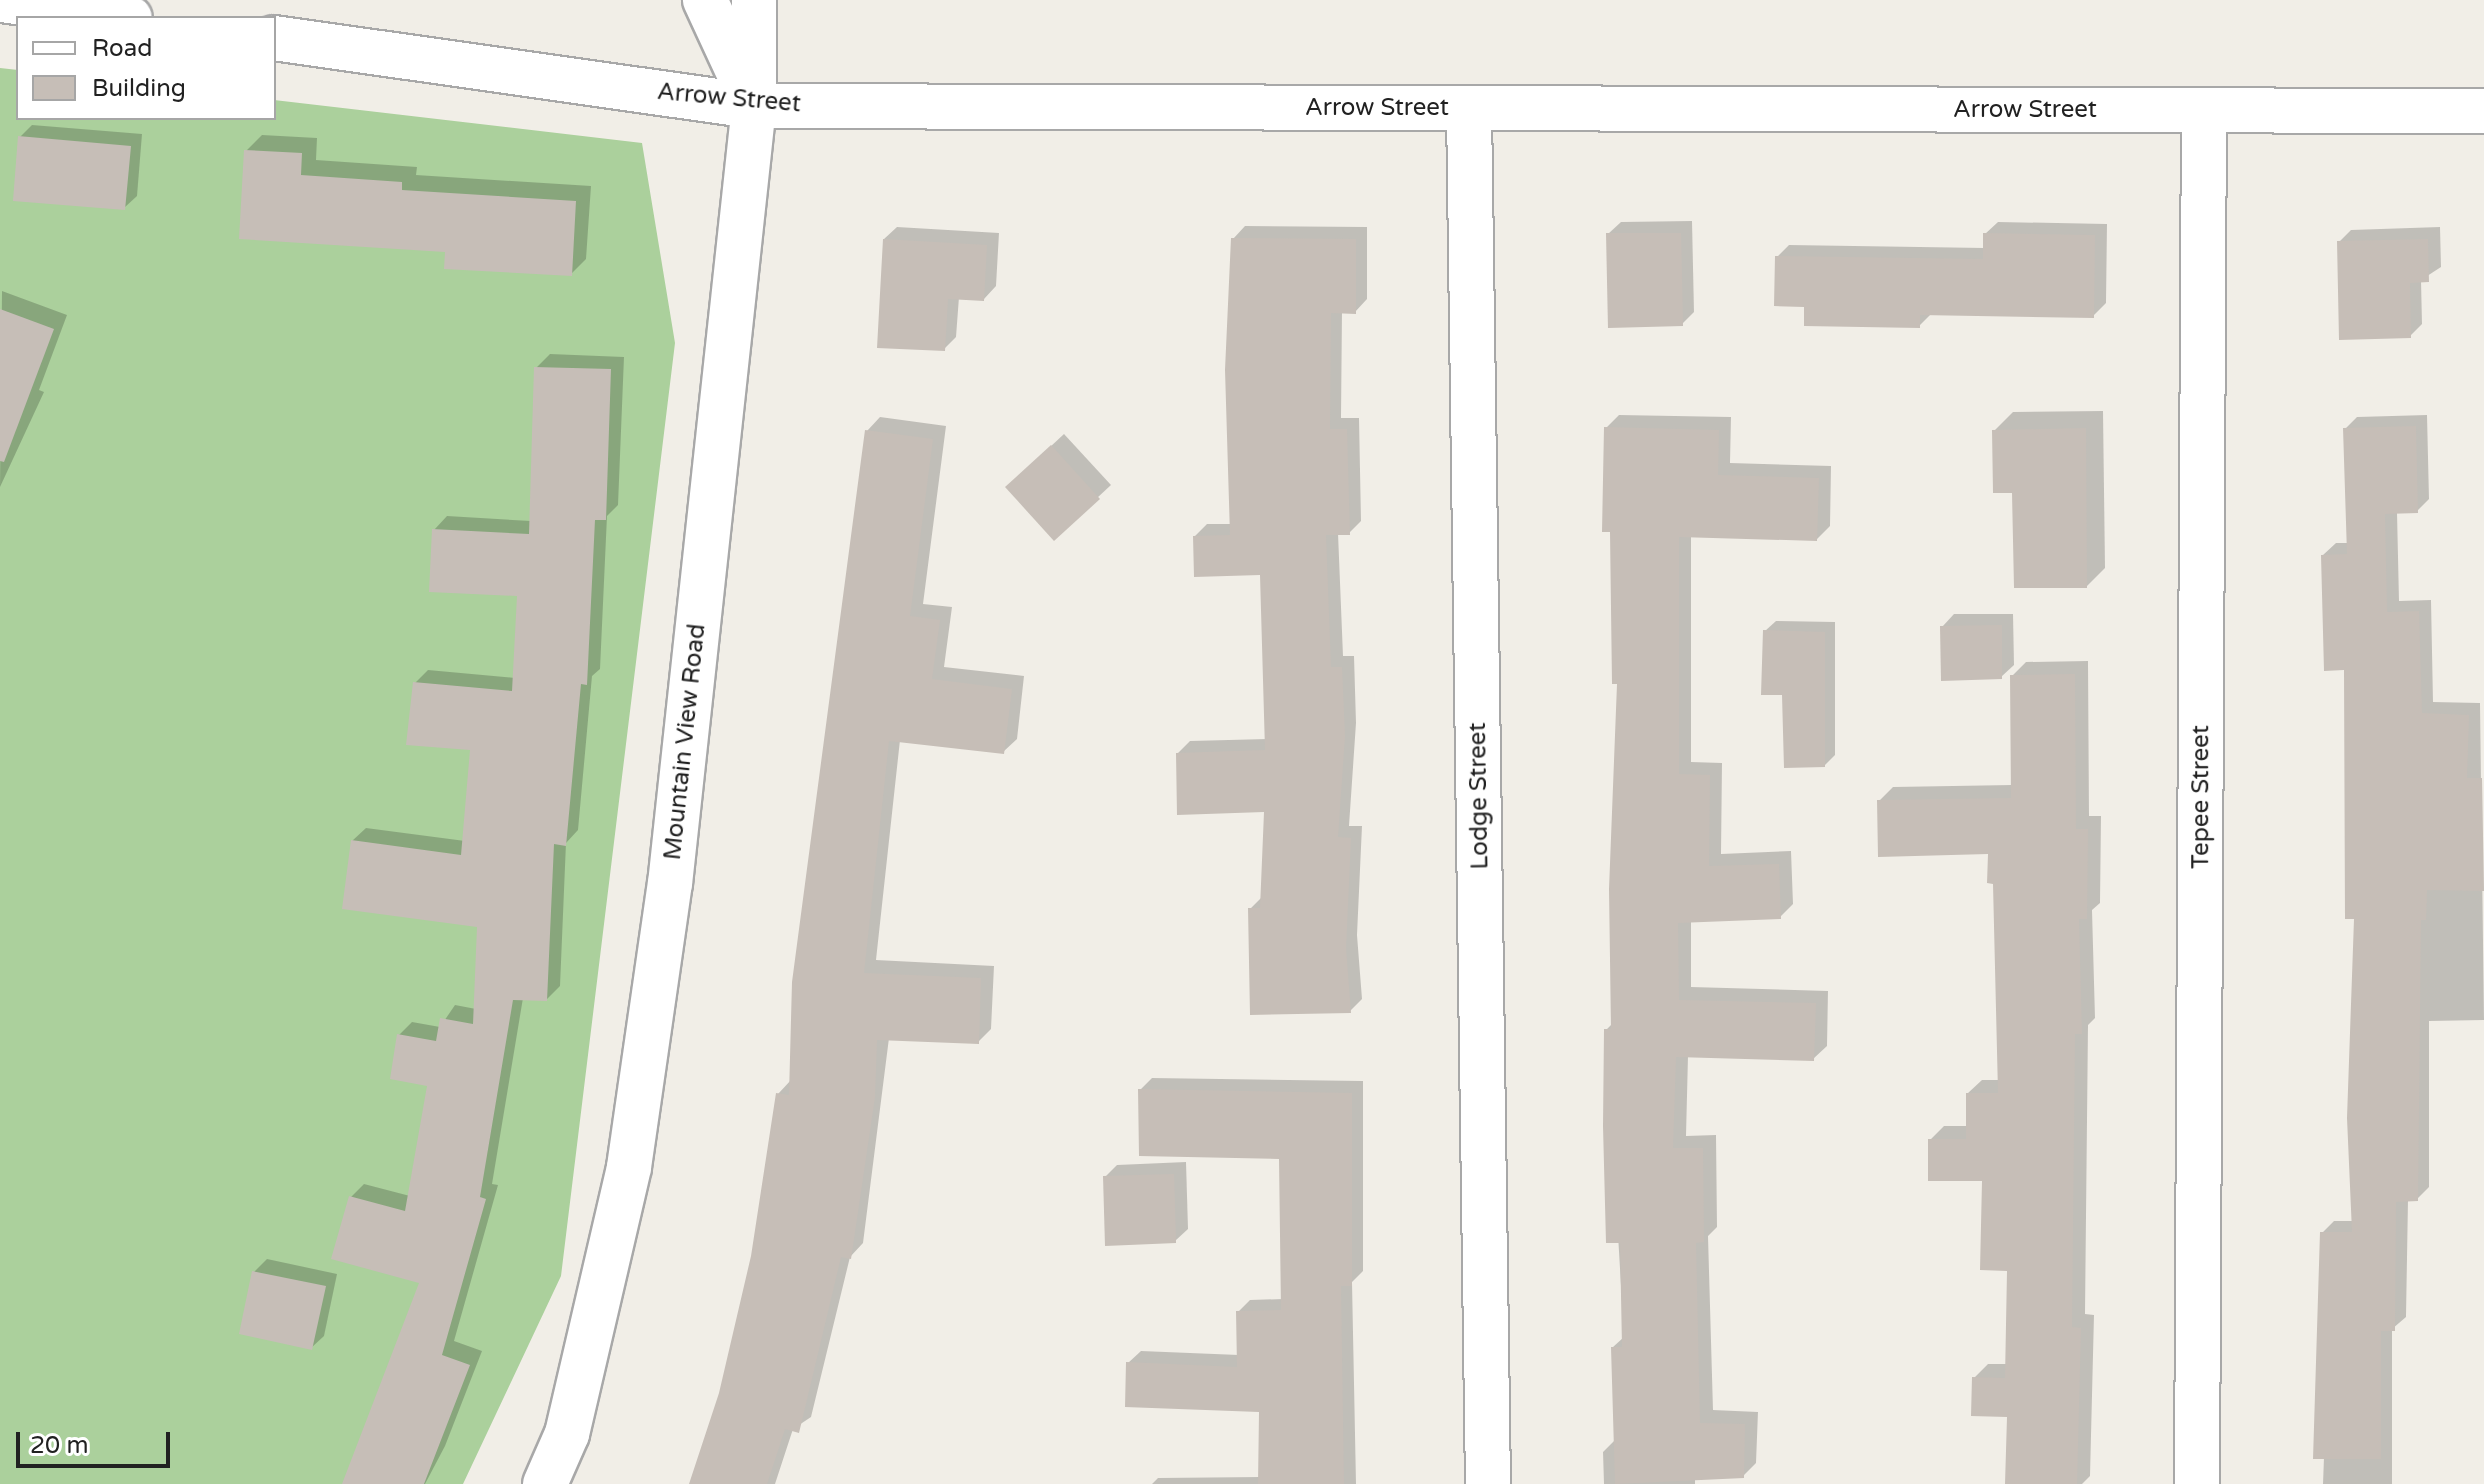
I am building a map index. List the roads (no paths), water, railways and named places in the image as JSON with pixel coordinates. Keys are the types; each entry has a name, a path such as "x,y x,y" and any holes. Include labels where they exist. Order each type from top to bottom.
{"street":[{"path":"2,0 116,16"},
{"path":"705,0 754,106"},
{"name":"Mountain View Road","path":"545,1484 567,1434 629,1167 670,884 754,106 754,0"},
{"name":"Arrow Street","path":"276,38 754,106 2484,111"},
{"name":"Lodge Street","path":"1469,108 1488,1484"},
{"name":"Tepee Street","path":"2197,1484 2204,110"}]}
